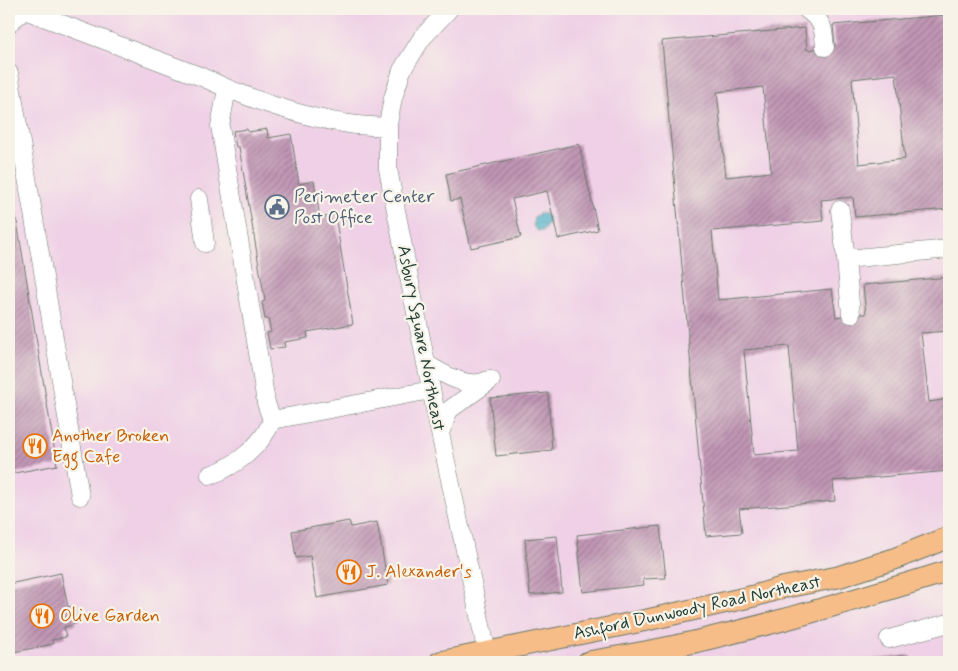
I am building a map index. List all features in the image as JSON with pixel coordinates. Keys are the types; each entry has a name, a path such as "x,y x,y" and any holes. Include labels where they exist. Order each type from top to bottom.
{"main road":[{"path":"894,559 936,531 949,526"},
{"name":"Ashford Dunwoody Road Northeast","path":"440,662 489,659 781,588 838,577 894,559 949,537"},
{"name":"Ashford Dunwoody Road Northeast","path":"588,662 737,632 861,598 949,570"}],"street":[{"path":"9,24 25,9 277,107 349,124 388,127"},
{"name":"Asbury Square Northeast","path":"449,9 422,38 402,70 393,98 388,127 388,169 431,390 489,659"},
{"path":"806,9 823,26 825,48"},
{"path":"9,74 80,496"},
{"path":"210,475 223,471 252,450 268,430 272,420 266,403 220,126 227,89"},
{"path":"199,199 205,243"},
{"path":"840,210 851,314"},
{"path":"846,259 949,248"},
{"path":"426,364 464,382 474,384 490,380 449,410 440,433"},
{"path":"272,420 431,390"},
{"path":"889,639 949,623"}],"shaded area":[{"path":"9,9 949,9 949,662 9,662"}],"water":[{"path":"541,213 549,218 543,231 538,231 533,225 534,217"}],"building":[{"path":"946,15 949,48 949,209 855,217 853,197 821,200 823,221 712,231 718,300 832,289 836,317 866,314 863,285 949,277 949,331 921,333 929,402 949,399 949,471 833,481 835,501 739,509 742,533 706,536 662,41 805,28 807,50 835,46 833,25","holes":["896,74 905,159 859,164 852,79","763,87 771,172 726,177 717,92","789,346 798,451 754,455 744,350"]},
{"path":"247,129 248,132 267,129 268,138 291,134 299,184 314,181 320,218 335,215 353,324 307,332 308,338 284,342 285,347 270,349 267,333 271,332 268,319 265,319 262,302 265,301 239,147 236,147 233,131"},
{"path":"579,144 598,230 558,239 547,191 512,199 521,237 471,248 460,199 451,201 446,174"},
{"path":"9,180 57,465 9,474"},
{"path":"548,393 552,450 496,456 490,398"},
{"name":"J. Alexander's","path":"349,521 351,527 377,522 388,585 317,598 310,556 296,558 292,531"},
{"path":"660,526 666,578 643,579 644,585 583,592 577,535"},
{"path":"557,536 562,592 530,595 525,539"},
{"name":"Olive Garden","path":"61,573 68,607 73,606 76,624 64,627 66,637 52,640 53,644 9,653 9,584"},
{"path":"909,655 910,662 858,662 858,661"}],"place":[{"name":"Perimeter Center Post Office","path":"277,207"},
{"name":"Another Broken Egg Cafe","path":"35,446"},
{"name":"J. Alexander's","path":"349,572"},
{"name":"Olive Garden","path":"42,616"}]}
